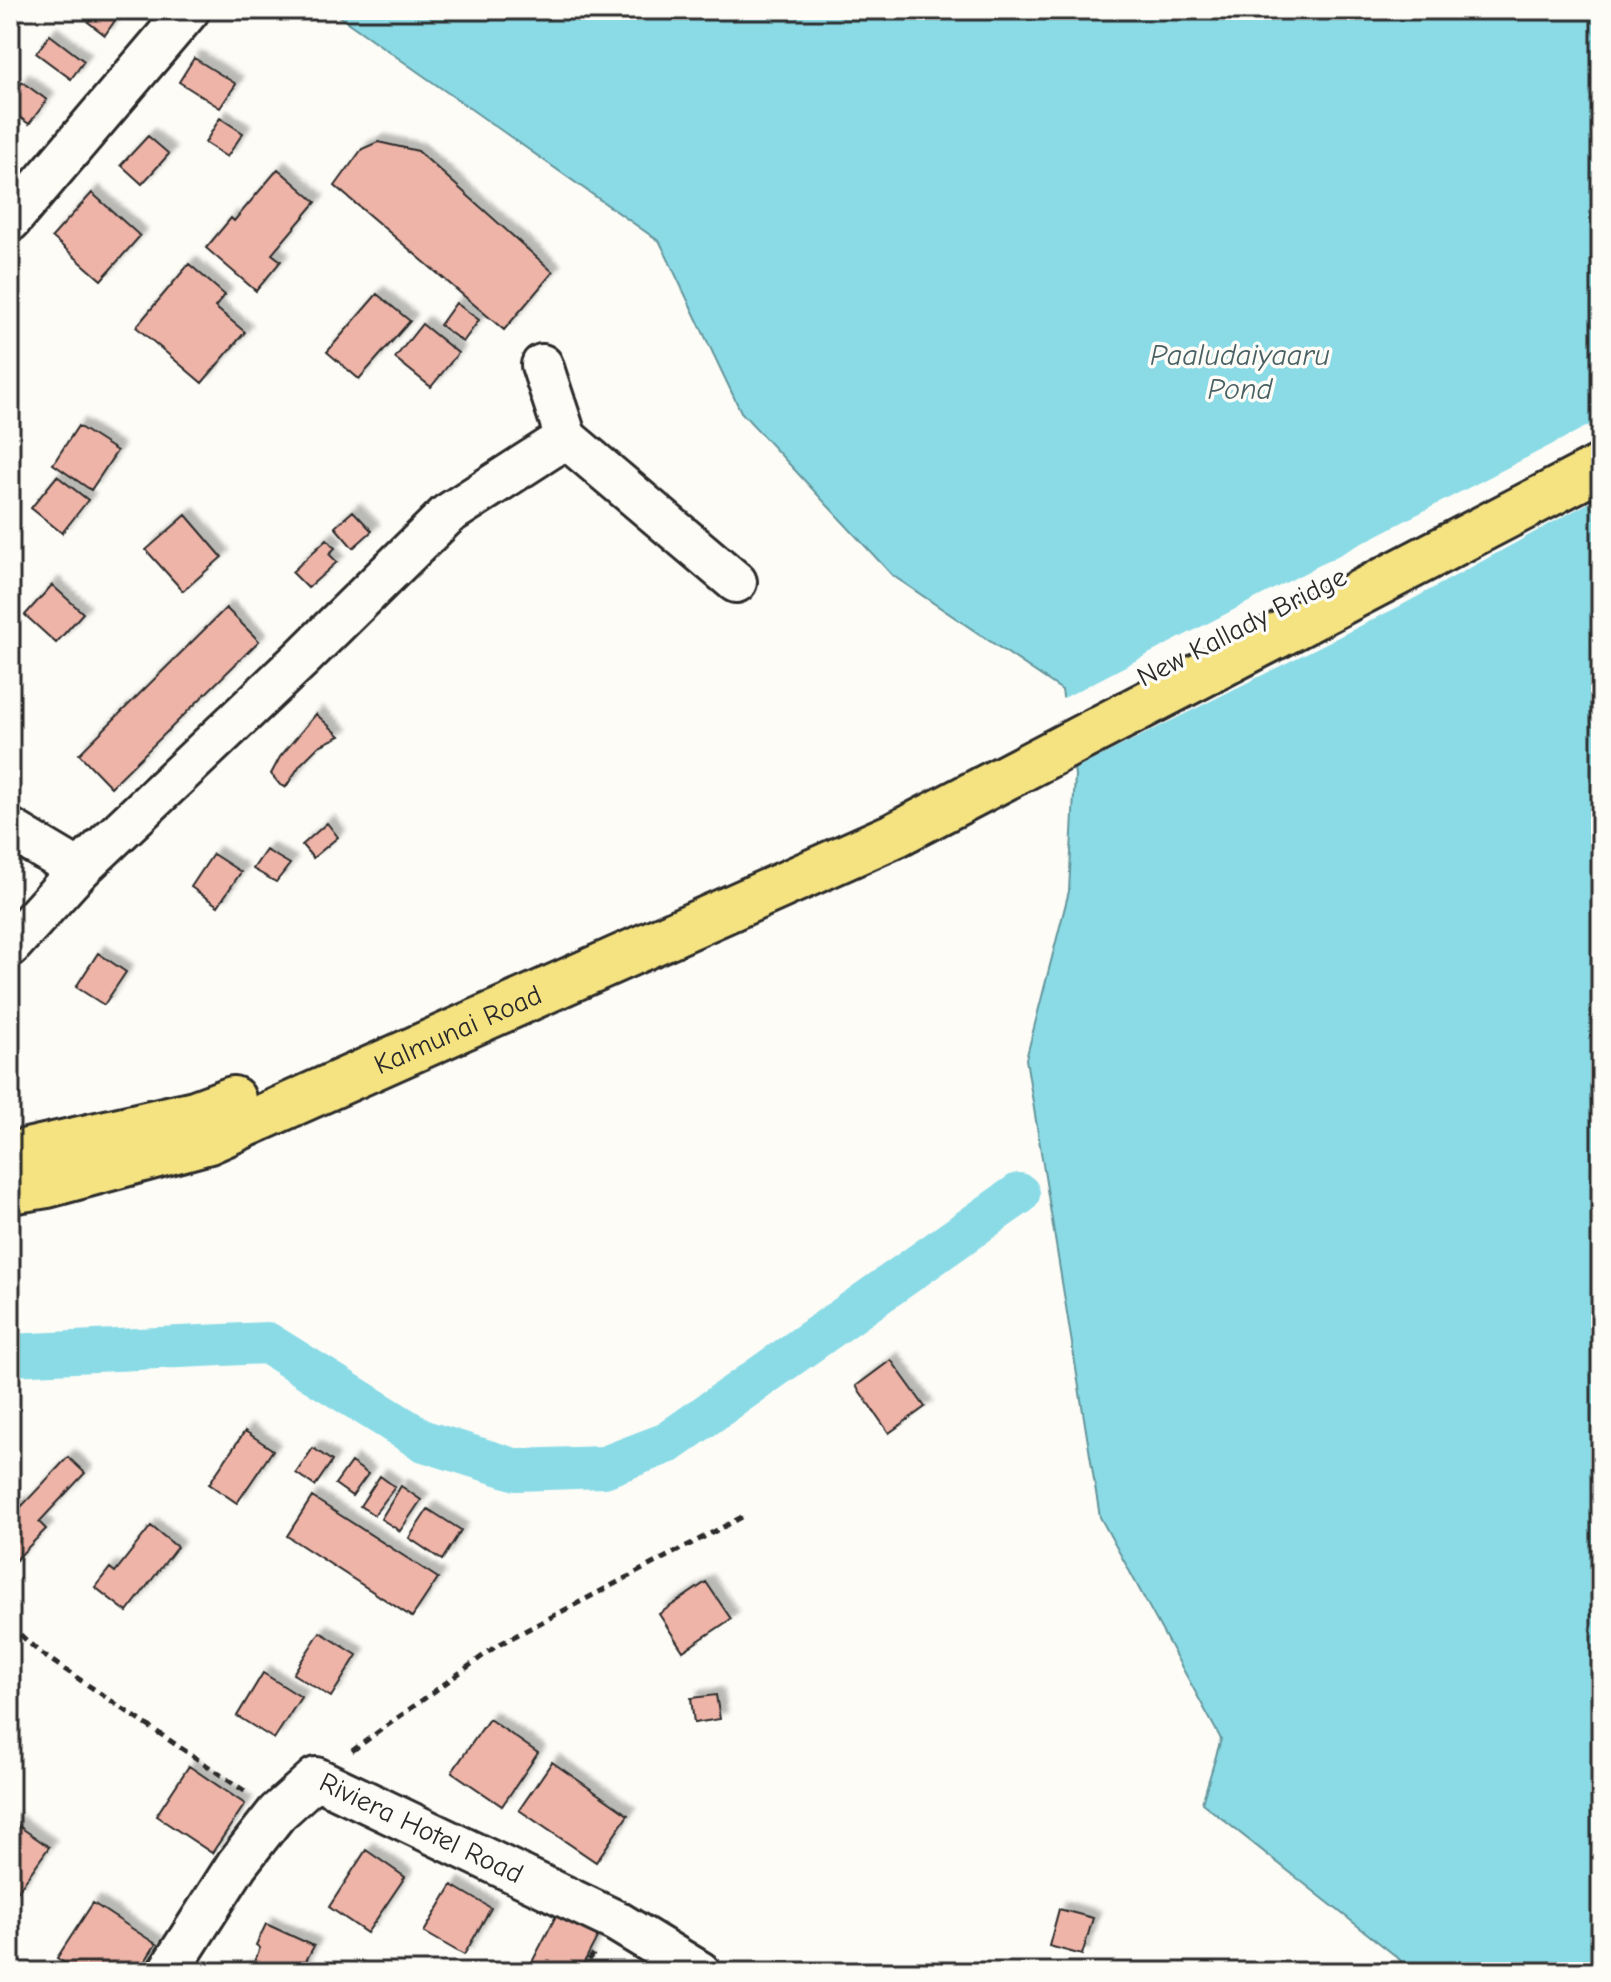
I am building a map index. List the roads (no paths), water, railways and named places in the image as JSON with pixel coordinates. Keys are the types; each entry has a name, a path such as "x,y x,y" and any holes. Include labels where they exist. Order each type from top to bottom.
{"highway":[{"name":"New Kallady Bridge","path":"889,824 1601,442"},
{"name":"New Kallady Bridge","path":"889,824 1601,467"},
{"name":"Kalmunai Road","path":"10,1155 195,1113 312,1069 889,824"},
{"name":"Kalmunai Road","path":"10,1191 47,1185 209,1141 889,824"}],"street":[{"path":"10,221 189,10"},
{"path":"542,365 566,438 736,582"},
{"path":"10,946 79,870 448,514 566,438"},
{"path":"10,829 79,870"},
{"name":"Riviera Hotel Road","path":"168,1972 237,1864 277,1813 316,1778 616,1921 700,1972"}],"water":[{"name":"Paaludaiyaaru Pond","path":"330,10 1601,10 1601,1972 1411,1972 1397,1957 1202,1803 1221,1739 1100,1517 1026,1059 1069,891 1075,775 1062,690 892,575 741,412 660,242"}],"waterway":[{"path":"10,1355 267,1343 424,1441 517,1470 604,1467 667,1443 1019,1194"}]}
